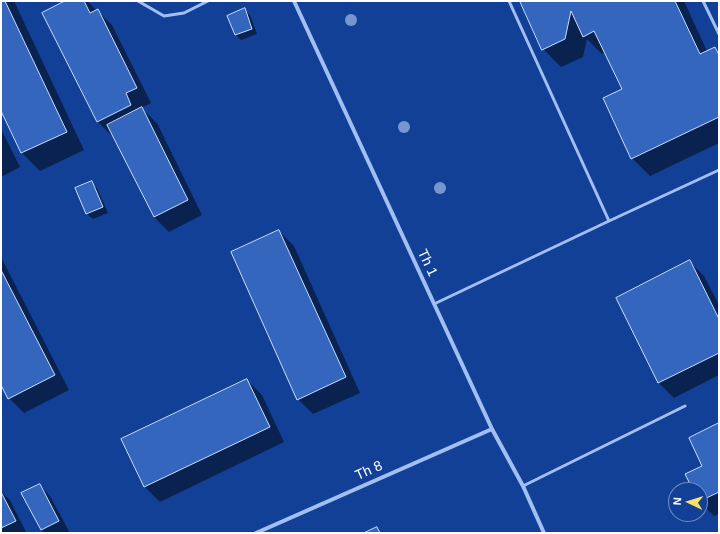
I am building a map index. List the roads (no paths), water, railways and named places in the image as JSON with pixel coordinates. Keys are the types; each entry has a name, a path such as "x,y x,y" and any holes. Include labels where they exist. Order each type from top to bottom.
{"street":[{"name":"Th 1","path":"294,1 492,429 523,486 544,533"},
{"name":"Th 8","path":"256,533 492,429"}],"lane":[{"path":"138,1 164,16 184,13 208,1"},
{"path":"510,1 609,221"},
{"path":"703,1 719,34"},
{"path":"434,304 719,170"},
{"path":"523,486 685,406"}]}
